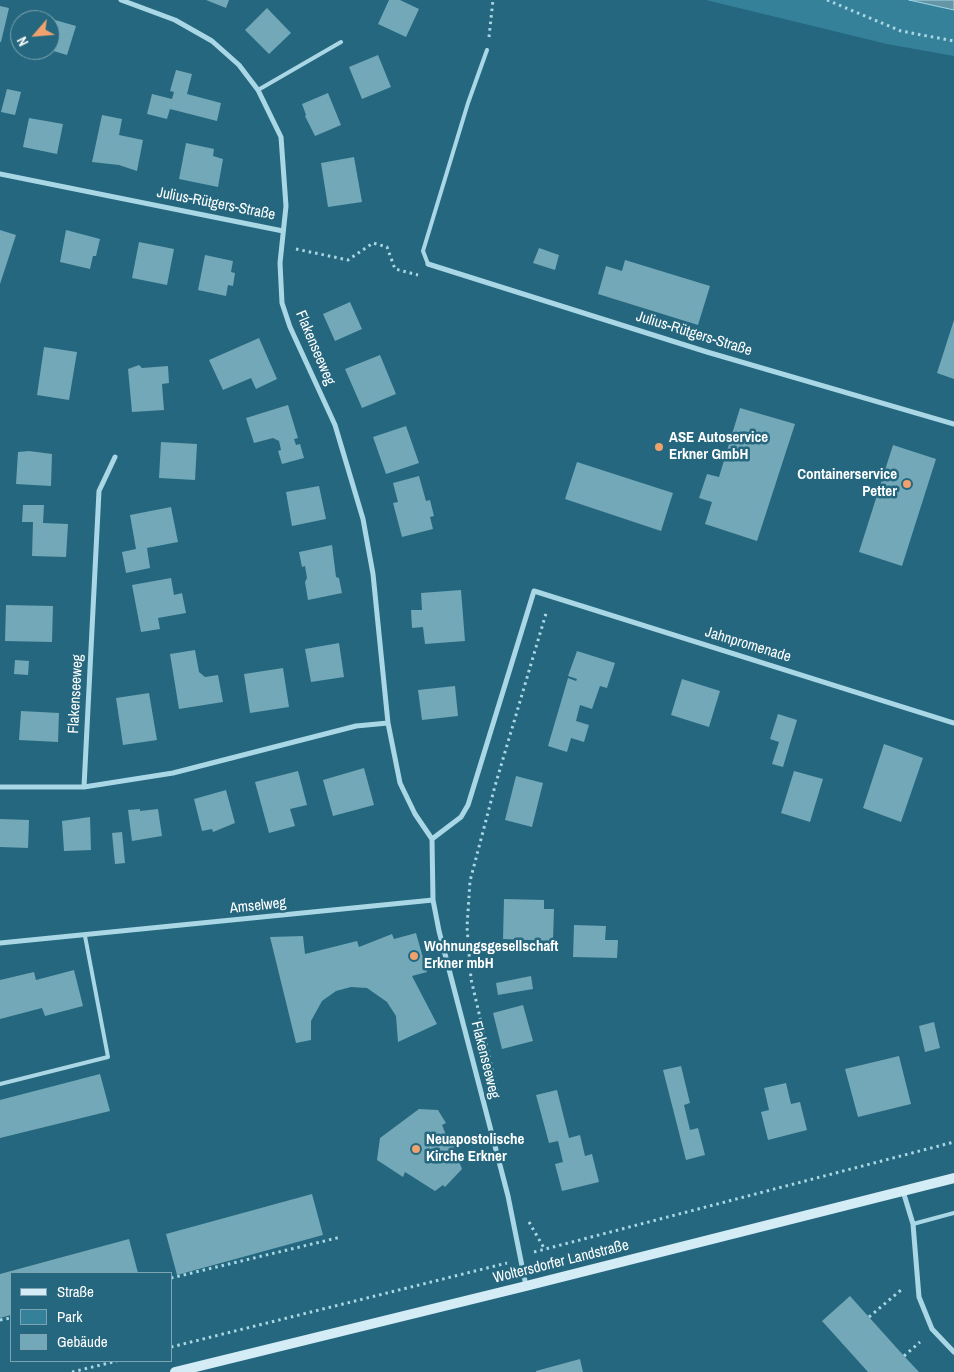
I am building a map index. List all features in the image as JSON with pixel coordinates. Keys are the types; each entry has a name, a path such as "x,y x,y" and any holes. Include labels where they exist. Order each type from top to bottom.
{"main road":[{"name":"Woltersdorfer Landstraße","path":"175,1372 954,1178"}],"street":[{"name":"Flakenseeweg","path":"121,0 175,20 212,41 239,65 258,90 282,137 286,206 280,263 282,302 290,327 335,425 363,519 372,574 388,722 400,783 415,814 432,840 433,900 508,1196 519,1259 526,1286"},
{"name":"Julius-Rütgers-Straße","path":"0,174 283,231"},
{"name":"Julius-Rütgers-Straße","path":"428,264 707,352 954,424"},
{"name":"Flakenseeweg","path":"84,787 98,491 115,457"},
{"name":"Jahnpromenade","path":"432,840 461,817 468,805 534,591 954,723"},
{"path":"0,787 84,787 173,773 356,726 388,722"},
{"name":"Amselweg","path":"0,943 433,900"},
{"path":"903,1190 912,1224 919,1297 932,1328 954,1352"}],"lane":[{"path":"258,90 341,42"},
{"path":"428,264 423,251 468,102 487,50"},
{"path":"0,1084 108,1057 85,936"},
{"path":"912,1224 954,1213"}],"path":[{"path":"487,50 493,0"},
{"path":"828,0 901,31 954,41"},
{"name":"Julius-Rütgers-Straße","path":"283,231 297,250 348,260 374,243 387,247 395,269 425,277"},
{"path":"498,1091 471,979 467,927 470,882 495,786 551,597"},
{"path":"172,1347 519,1259 544,1248 954,1142"},
{"path":"527,1215 544,1248"},
{"path":"172,1278 341,1237"},
{"path":"869,1317 901,1290"},
{"path":"904,1356 920,1342"},
{"path":"72,1372 113,1362"}],"green space":[{"path":"706,0 909,0 954,10 954,56 887,44"}],"shaded area":[{"path":"909,0 954,0 954,10"}],"building":[{"path":"206,0 229,0 226,8"},
{"path":"389,0 400,0 419,9 406,37 378,24"},
{"path":"0,6 9,8 1,42 0,42"},
{"path":"267,8 291,33 269,54 245,30"},
{"path":"60,21 76,26 67,55 60,53"},
{"path":"378,55 391,87 362,99 349,67"},
{"path":"176,70 192,74 187,94 221,103 217,121 170,109 167,119 147,114 152,94 172,99 174,92 170,91"},
{"path":"7,89 21,92 15,115 1,112"},
{"path":"328,93 341,125 315,136 305,116 302,104"},
{"path":"102,115 122,119 119,135 143,140 137,171 119,165 92,162"},
{"path":"29,118 63,124 57,154 23,147"},
{"path":"186,143 214,149 213,156 223,159 218,187 179,179"},
{"path":"354,157 362,202 328,207 321,163"},
{"path":"0,230 16,235 0,284"},
{"path":"66,230 100,239 96,256 93,256 90,269 60,262"},
{"path":"139,242 174,249 167,285 132,278"},
{"path":"539,248 559,255 555,270 533,263"},
{"path":"205,255 233,261 231,272 235,273 233,286 228,285 226,296 198,290"},
{"path":"625,260 710,286 698,325 598,294 606,266 622,271"},
{"path":"350,302 362,329 335,341 323,314"},
{"path":"954,320 954,379 937,373"},
{"path":"259,338 277,379 256,389 251,378 223,390 209,360"},
{"path":"44,347 77,352 69,400 37,395"},
{"path":"380,355 396,394 362,408 345,369"},
{"path":"139,365 142,368 168,366 169,383 162,384 164,410 132,412 128,369"},
{"path":"288,405 298,438 294,439 296,445 300,444 304,458 282,464 278,451 281,450 279,441 273,438 254,443 246,418"},
{"path":"740,408 795,424 757,541 705,524 712,502 699,498 707,474 719,477"},
{"path":"406,426 419,463 386,474 373,437"},
{"path":"161,442 197,444 195,480 159,478"},
{"path":"893,445 936,459 902,566 859,552"},
{"path":"29,451 52,454 51,486 16,484 18,452"},
{"path":"577,462 673,493 661,531 565,499"},
{"path":"419,476 426,501 430,500 434,516 430,517 433,529 402,537 393,503 398,502 393,483"},
{"path":"319,486 326,519 292,526 286,492"},
{"path":"23,505 44,505 43,523 68,524 66,557 32,556 33,522 22,522"},
{"path":"171,507 178,542 147,548 150,568 126,573 122,552 136,549 130,515"},
{"path":"332,545 336,577 339,578 342,593 308,600 305,566 302,567 299,552"},
{"path":"171,578 174,595 182,593 186,613 158,618 160,629 141,632 132,585"},
{"path":"461,590 465,641 425,644 423,627 412,628 411,610 422,610 421,593"},
{"path":"6,605 53,606 52,642 5,641"},
{"path":"339,643 344,677 311,682 305,649"},
{"path":"195,650 199,672 205,677 218,675 223,702 179,709 170,654"},
{"path":"577,651 615,663 607,688 600,686 592,709 580,705 576,721 589,725 584,742 571,738 567,752 548,746 568,678 576,681 577,679 568,676"},
{"path":"15,660 29,661 28,675 14,674"},
{"path":"283,668 289,707 250,713 244,674"},
{"path":"682,679 720,691 709,727 671,715"},
{"path":"455,686 458,716 422,720 418,690"},
{"path":"149,693 157,740 123,745 116,698"},
{"path":"21,711 59,713 58,742 19,740"},
{"path":"778,714 797,720 783,767 772,764 779,742 770,739"},
{"path":"884,744 923,758 901,822 863,808"},
{"path":"364,768 374,805 333,816 323,780"},
{"path":"298,771 307,805 290,809 295,826 269,833 255,782"},
{"path":"794,771 823,779 810,822 781,813"},
{"path":"516,776 543,783 532,827 505,820"},
{"path":"226,790 235,823 213,832 212,829 202,831 194,799"},
{"path":"140,809 140,811 158,809 162,836 132,841 128,810"},
{"path":"90,817 91,850 64,851 62,821"},
{"path":"0,819 29,820 28,848 0,847"},
{"path":"122,832 125,863 115,864 112,833"},
{"path":"504,899 544,900 544,909 554,909 553,941 503,939"},
{"path":"574,925 606,926 605,940 618,940 617,958 573,957"},
{"path":"416,933 427,972 412,976 437,1024 398,1042 396,1016 387,1002 367,988 351,987 336,991 322,1001 311,1021 311,1040 296,1043 270,937 303,936 305,954 357,941 359,947 392,934 394,939"},
{"path":"74,970 83,1006 45,1016 42,1008 0,1019 0,980 34,972 36,980"},
{"path":"531,976 533,989 498,995 496,983"},
{"path":"523,1005 533,1041 502,1049 493,1013"},
{"path":"934,1022 940,1048 925,1052 919,1026"},
{"path":"899,1056 911,1104 858,1117 845,1069"},
{"path":"681,1066 690,1103 684,1105 690,1130 698,1128 705,1155 686,1160 663,1070"},
{"path":"100,1074 110,1111 0,1138 0,1100"},
{"path":"786,1083 791,1104 800,1102 807,1130 768,1140 761,1112 769,1110 764,1088"},
{"path":"557,1090 569,1138 580,1135 585,1156 592,1154 599,1182 562,1191 555,1164 563,1162 558,1141 549,1143 536,1095"},
{"name":"Neuapostolische Kirche Erkner","path":"419,1109 438,1110 446,1123 442,1125 446,1135 449,1135 462,1169 445,1187 443,1185 435,1191 405,1172 403,1177 377,1160 380,1138"},
{"path":"312,1194 323,1235 177,1275 166,1234"},
{"path":"129,1239 138,1272 10,1272 10,1315 0,1318 0,1274"},
{"path":"850,1296 919,1372 868,1372 822,1321"},
{"path":"580,1359 583,1372 536,1372 536,1371"}],"place":[{"name":"ASE Autoservice Erkner GmbH","path":"659,447"},
{"name":"Containerservice Petter","path":"907,484"},
{"name":"Wohnungsgesellschaft Erkner mbH","path":"414,956"},
{"name":"Neuapostolische Kirche Erkner","path":"416,1149"}]}
